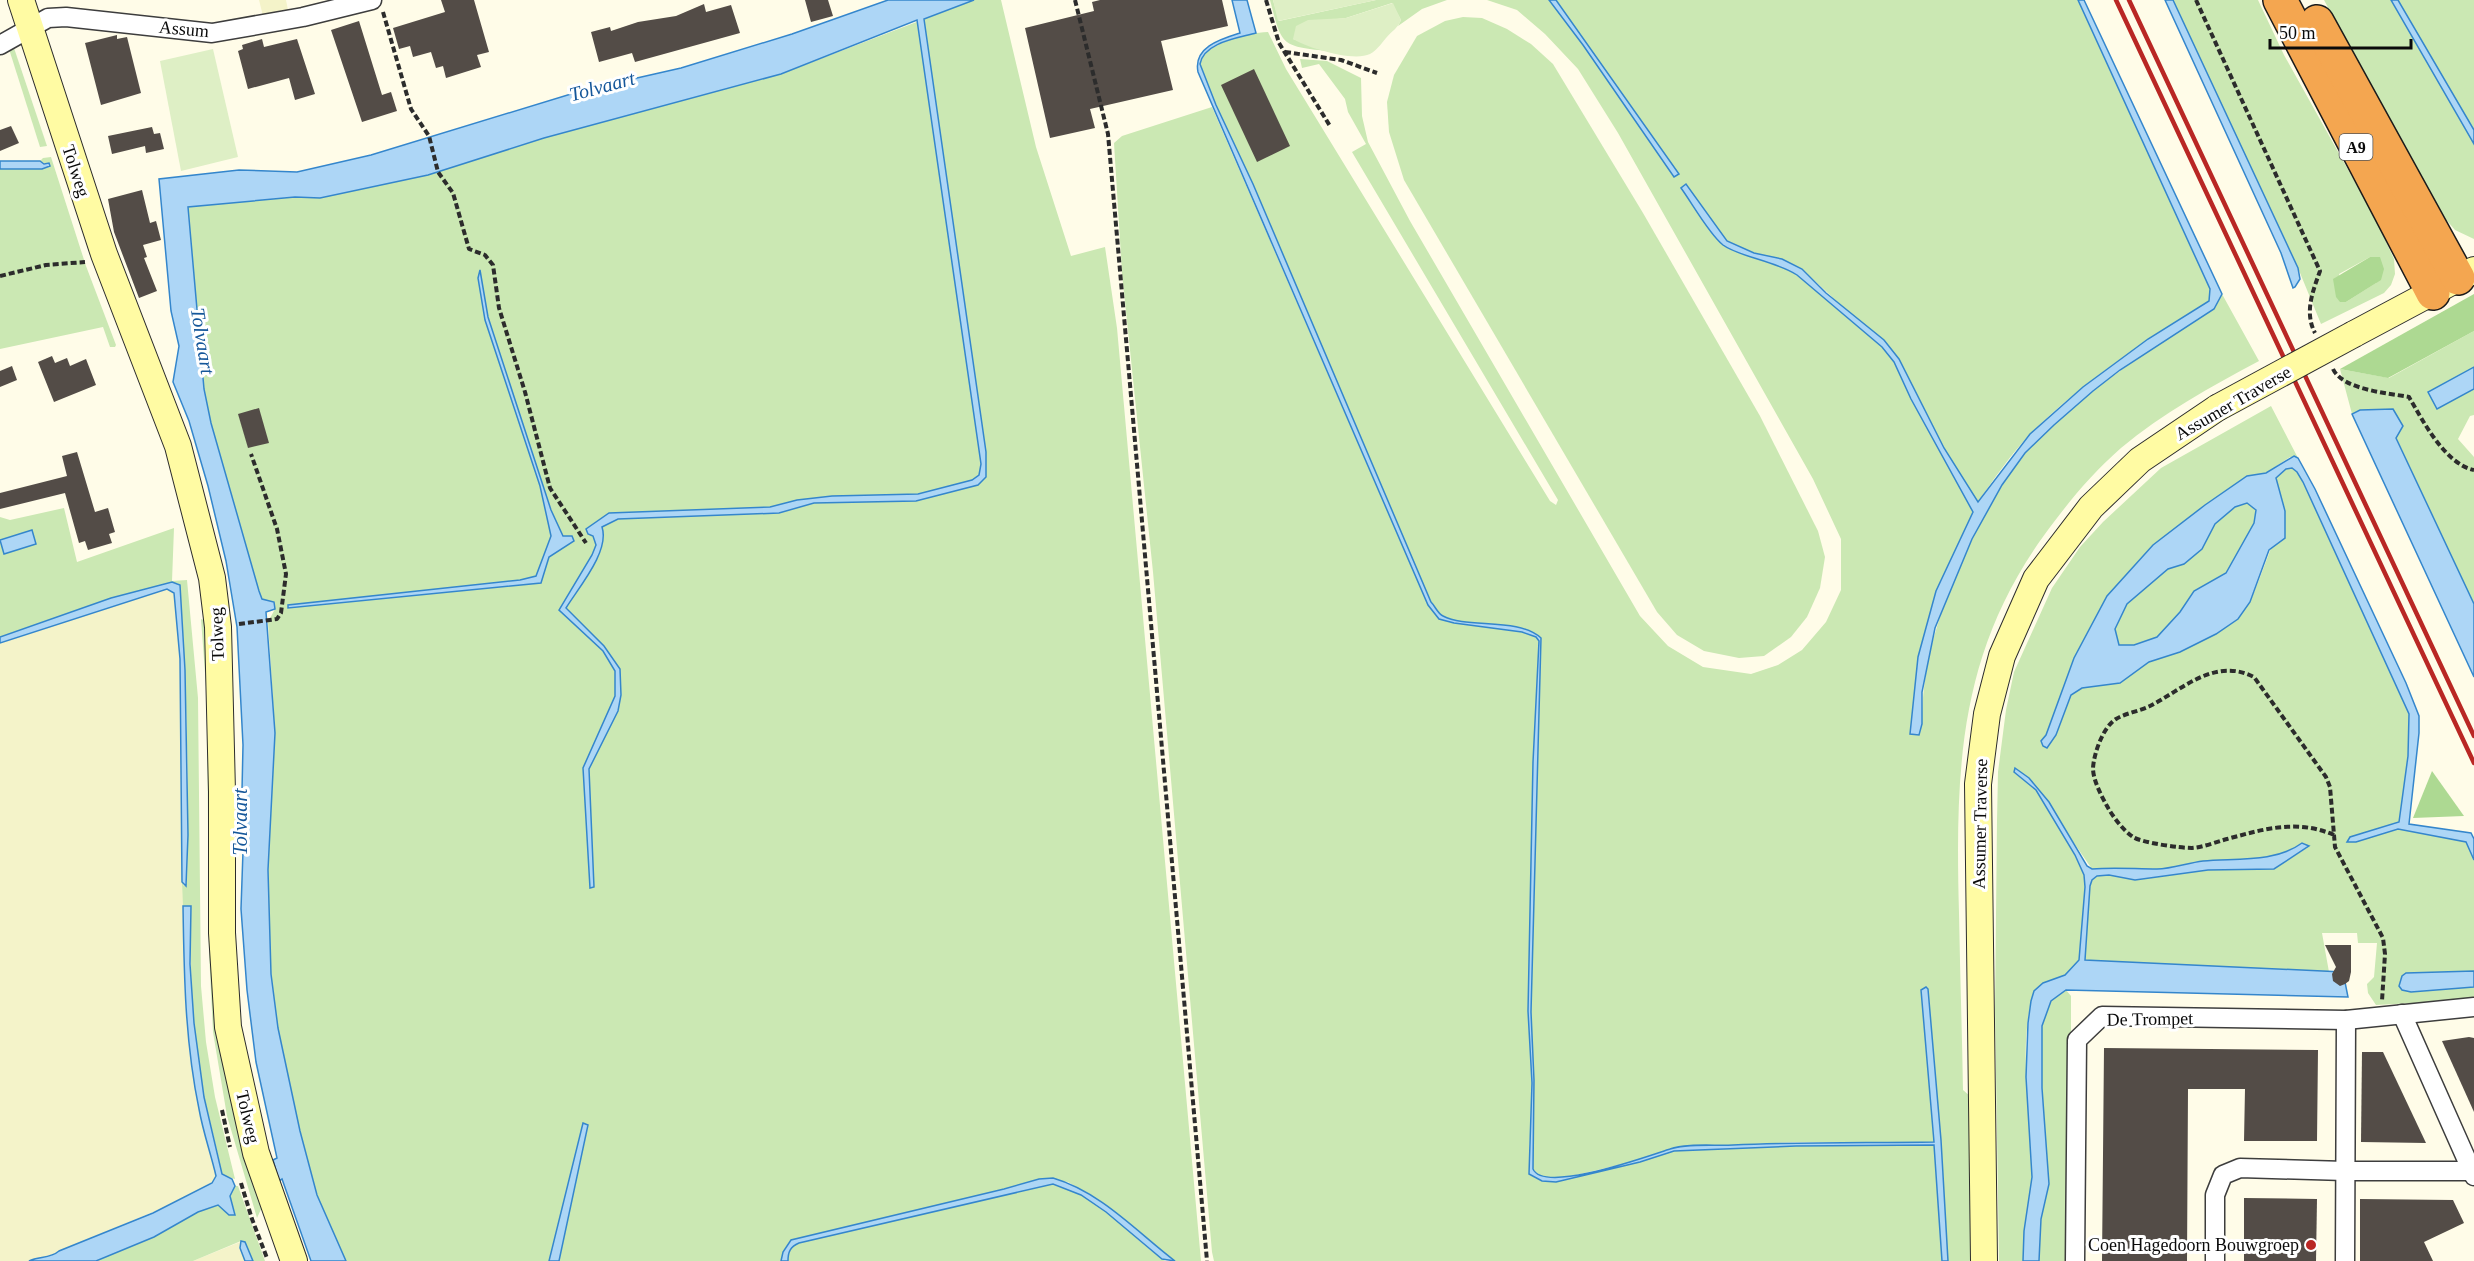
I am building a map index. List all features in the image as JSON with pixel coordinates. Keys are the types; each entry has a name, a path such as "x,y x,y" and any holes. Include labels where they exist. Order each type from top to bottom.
{"highway":[{"name":"A9","path":"2280,0 2455,280"},
{"name":"A9","path":"2305,0 2455,280"}],"main road":[{"name":"Tolweg","path":"21,0 104,255 178,446 216,593 222,792 222,933 228,1027 256,1153 294,1261"},
{"name":"Assumer Traverse","path":"1984,1261 1978,784 1988,714 2002,656 2036,579 2091,507 2140,460 2217,408 2455,280"}],"street":[{"name":"Assum","path":"0,45 48,18 66,17 212,33 377,6"},
{"name":"De Trompet","path":"2076,1261 2077,1040 2102,1016 2346,1020 2474,1007"},
{"path":"2215,1261 2215,1194 2223,1175 2240,1168 2473,1173 2402,1014"},
{"path":"2345,1261 2346,1020"}],"path":[{"path":"1075,0 1108,134 1207,1261"},
{"path":"1266,0 1279,43 1329,126"},
{"path":"2196,0 2319,271 2309,304 2312,327 2316,337"},
{"path":"377,6 398,57 411,109 429,136 438,172 453,193 469,249 485,255 493,265 499,308 525,392 550,488 586,543"},
{"path":"1284,52 1341,60 1377,73"},
{"path":"0,276 46,265 79,264 104,255"},
{"path":"2331,366 2336,376 2351,384 2369,390 2409,397 2425,424 2447,453 2462,467 2474,470"},
{"path":"236,624 268,622 277,619 281,613 286,574 277,530 251,454"},
{"path":"2334,835 2316,827 2267,828 2190,848 2134,838 2112,816 2099,792 2093,768 2101,738 2115,719 2151,705 2187,682 2223,670 2240,670 2254,677 2320,766 2330,787 2334,835 2335,847 2383,938 2385,954 2381,1017"}],"green space":[{"path":"259,0 286,0 288,10 263,16"},
{"path":"974,0 1001,0 1036,147 1071,256 1105,247 1117,328 1201,1261 1175,1261 1119,1215 1090,1195 1068,1182 1039,1179 791,1240 783,1252 781,1261 559,1261 588,1126 583,1124 549,1261 346,1261 317,1195 300,1131 278,1028 271,974 268,870 275,733 268,622 275,609 274,602 262,599 259,591 211,423 204,389 188,206 295,197 320,198 428,175 544,138 781,74","holes":["480,271 488,317 551,510 563,536 574,541 548,557 540,583 288,608 289,605 520,580 536,576 551,536 540,486 485,320"]},
{"path":"1270,0 1273,0 1279,21 1376,0 1447,0 1422,9 1398,26 1401,20 1392,3 1346,18 1328,20 1293,39 1327,51 1291,45 1285,40 1277,26"},
{"path":"1273,0 1376,0 1278,21"},
{"path":"1487,0 1549,0 1583,45 1674,177 1678,174 1556,0 2078,0 2210,289 2209,301 2116,362 2051,414 2017,449 1977,503 1944,448 1899,359 1802,269 1782,259 1754,253 1727,241 1714,226 1723,245 1783,266 1797,275 1882,347 1894,362 1911,399 1973,512 1936,591 1918,657 1922,724 1928,665 1937,627 1950,590 1987,509 2005,479 2026,452 2091,392 2214,309 2222,294 2259,361 2153,423 2121,448 2079,490 2024,565 2000,611 1982,658 1970,706 1962,755 1958,858 1963,1090 1971,1097 1975,1261 1948,1261 1941,1140 1926,987 1921,990 1934,1142 1795,1142 1672,1148 1640,1160 1556,1179 1541,1178 1533,1169 1534,1080 1531,1012 1541,638 1531,632 1506,625 1453,620 1442,615 1431,602 1253,184 1216,105 1200,64 1201,57 1215,46 1232,39 1268,32 1286,69 1550,501 1556,505 1558,500 1352,152 1366,144 1348,112 1345,99 1319,64 1302,68 1300,59 1327,61 1361,78 1362,116 1368,142 1410,221 1640,616 1668,646 1703,667 1751,674 1778,665 1802,650 1826,622 1841,590 1841,539 1813,479 1618,133 1578,69 1545,34 1517,10"},
{"path":"2173,0 2258,0 2284,55 2375,218 2394,259 2395,274 2391,285 2384,293 2321,324 2298,268","holes":["2370,257 2376,283 2346,302 2339,274"]},
{"path":"2324,0 2391,0 2474,144 2474,239 2455,230 2423,186"},
{"path":"2398,0 2474,0 2474,130"},
{"path":"1393,3 1401,20 1377,49 1370,54 1342,55 1319,50 1293,39 1296,26 1308,20 1346,18"},
{"path":"1463,17 1482,18 1507,29 1531,44 1553,64 1643,213 1760,416 1818,531 1825,557 1820,588 1807,617 1791,637 1764,656 1739,658 1704,651 1677,635 1657,612 1404,180 1389,132 1387,102 1394,75 1417,36 1445,21"},
{"path":"14,48 47,146 40,147 9,49"},
{"path":"213,49 238,157 181,171 160,61"},
{"path":"1212,107 1428,605 1440,619 1522,632 1537,637 1539,641 1533,762 1528,1011 1532,1083 1529,1161 1535,1178 1556,1182 1640,1162 1674,1151 1796,1146 1934,1145 1942,1261 1214,1261 1153,572 1122,273 1114,143 1122,136"},
{"path":"51,157 115,347 110,347 103,327 0,349 0,169 42,169 50,166 40,161"},
{"path":"2370,257 2380,257 2384,269 2381,280 2346,302 2340,302 2336,297 2333,279"},
{"path":"2474,294 2474,331 2388,378 2340,369"},
{"path":"2474,331 2474,415 2470,416 2458,439 2474,457 2474,604 2396,437 2403,426 2360,410 2352,414 2340,369 2389,378"},
{"path":"2271,406 2298,458 2290,457 2266,473 2247,476 2153,545 2107,596 2074,658 2046,735 2056,735 2071,695 2082,688 2120,683 2149,662 2180,652 2216,634 2238,619 2250,602 2285,511 2276,478 2286,469 2292,468 2303,482 2409,714 2408,756 2399,822 2350,837 2356,842 2398,829 2467,842 2474,860 2474,971 2406,991 2474,987 2474,1000 2376,1005 2368,993 2367,984 2374,977 2377,943 2358,943 2357,933 2322,933 2329,972 2085,960 2090,886 2092,880 2097,876 2109,875 2135,880 2208,870 2274,869 2307,848 2302,843 2280,854 2267,857 2203,861 2163,869 2092,869 2029,778 2014,772 2036,790 2075,855 2084,875 2085,887 2079,960 2065,975 2034,991 2026,1036 2032,1174 2023,1261 1999,1261 1995,1009 1998,772 2006,710 2014,672 2052,588 2080,547 2103,522 2161,468"},
{"path":"2247,503 2256,510 2254,523 2226,573 2194,591 2180,612 2157,637 2134,645 2119,645 2115,629 2127,604 2168,569 2184,564 2202,549 2215,524 2235,507"},
{"path":"64,508 77,562 174,528 172,581 187,580 198,698 201,986 206,1042 215,1097 235,1179 222,1175 201,1084 194,1030 191,906 183,906 182,882 184,886 187,883 188,771 180,585 177,583 0,642 0,517 10,520"},
{"path":"172,582 176,603 180,659 184,982 189,1046 199,1109 216,1176 212,1183 182,1200 56,1254 29,1261 0,1261 0,642"},
{"path":"201,619 204,620 208,658 212,844 262,1207 257,1218 227,1116 213,1032 209,952 207,700"},
{"path":"2432,771 2464,816 2413,818"},
{"path":"2066,990 2071,996 2071,1261 2039,1261 2041,1219 2049,1184 2042,1088 2042,1026 2051,1001"},
{"path":"1053,1184 1069,1189 1098,1206 1165,1261 788,1261 790,1250 799,1243"},
{"path":"235,1186 238,1186 265,1261 253,1261 245,1243 241,1241 193,1261 96,1261 154,1237 198,1212 218,1204 229,1215 235,1214 230,1196"},
{"path":"240,1242 245,1261 193,1261"}],"water":[{"name":"Tolvaart","path":"888,0 974,0 924,19 986,452 986,477 978,485 916,501 814,503 779,513 618,519 602,527 602,547 598,558 566,608 604,646 620,669 621,695 618,711 589,769 594,887 590,888 583,768 615,696 615,671 603,651 559,610 596,545 593,536 588,534 586,529 609,513 770,507 797,500 832,496 918,494 972,480 979,475 981,464 917,20 781,74 544,138 428,175 320,198 295,197 188,207 204,389 211,423 259,591 262,599 274,602 275,609 266,612 275,733 268,870 271,974 278,1028 300,1131 317,1195 346,1261 311,1261 273,1160 277,1158 256,1062 247,990 241,909 243,745 237,627 226,561 208,486 189,421 173,382 179,346 171,311 159,179 239,170 297,172 371,155 584,90 681,68 792,34"},
{"path":"1232,0 1247,0 1256,33 1215,46 1203,57 1200,64 1431,602 1441,615 1453,620 1506,625 1531,632 1541,638 1531,1012 1534,1080 1533,1169 1541,1176 1575,1176 1677,1147 1692,1145 1934,1142 1921,990 1926,987 1941,1140 1948,1261 1942,1261 1934,1145 1796,1146 1674,1151 1640,1162 1556,1182 1542,1181 1529,1174 1532,1083 1528,1011 1533,762 1539,641 1536,637 1522,632 1439,619 1428,605 1198,72 1198,63 1204,50 1217,41 1240,33"},
{"path":"1549,0 1556,0 1679,174 1674,177 1583,45"},
{"path":"2078,0 2084,0 2222,294 2214,309 2120,370 2093,391 2025,453 2002,485 1972,539 1935,628 1922,692 1922,724 1919,735 1910,734 1918,657 1936,591 1973,512 1911,399 1894,362 1882,347 1797,275 1723,245 1706,226 1681,188 1686,184 1727,241 1754,253 1782,259 1802,269 1826,293 1884,340 1899,359 1944,448 1978,502 2030,434 2083,387 2148,339 2209,301 2210,289"},
{"path":"2165,0 2173,0 2298,268 2300,279 2293,288 2281,253"},
{"path":"2391,0 2398,0 2474,130 2474,144"},
{"path":"0,161 40,161 44,164 49,163 50,166 42,169 0,169"},
{"path":"480,270 488,317 551,510 563,536 572,536 574,541 549,557 541,583 288,608 288,605 520,580 536,576 551,536 540,486 485,320 478,278"},
{"path":"2474,367 2474,389 2437,409 2428,392"},
{"path":"2393,409 2403,426 2396,438 2474,604 2474,677 2352,414 2360,410"},
{"path":"2294,456 2298,458 2315,489 2406,683 2419,716 2409,824 2471,833 2474,839 2474,860 2466,842 2398,829 2356,842 2347,842 2350,837 2399,822 2408,756 2409,714 2303,482 2292,468 2286,469 2276,478 2285,511 2285,538 2269,550 2250,602 2238,619 2216,634 2180,652 2149,662 2120,683 2082,688 2071,695 2056,735 2047,748 2043,746 2041,741 2046,735 2074,658 2107,596 2153,545 2247,476 2266,473","holes":["2247,503 2256,510 2254,523 2226,573 2194,591 2180,612 2157,637 2134,645 2119,645 2115,629 2127,604 2168,569 2184,564 2202,549 2215,524 2235,507"]},
{"path":"32,530 36,544 4,554 0,540"},
{"path":"172,582 180,585 185,670 188,835 186,886 182,882 180,659 174,593 167,589 0,643 0,637 111,598"},
{"path":"2015,768 2029,778 2049,802 2087,866 2092,869 2163,869 2203,861 2267,857 2280,854 2302,843 2309,846 2274,869 2208,870 2135,880 2109,875 2097,876 2092,880 2090,886 2085,960 2343,972 2348,997 2066,990 2051,1001 2042,1026 2042,1088 2049,1184 2041,1219 2039,1261 2023,1261 2024,1231 2032,1177 2026,1077 2028,1023 2034,991 2043,983 2065,975 2079,960 2085,887 2084,875 2075,855 2036,790 2014,772"},
{"path":"183,906 191,906 190,964 194,1023 204,1097 222,1174 232,1179 235,1186 230,1196 235,1215 229,1215 218,1205 198,1212 154,1237 96,1261 29,1261 52,1255 153,1213 212,1183 216,1176 194,1084 188,1033"},
{"path":"2474,971 2474,987 2411,992 2402,990 2399,986 2402,976 2406,973"},
{"path":"583,1123 588,1125 559,1261 549,1261"},
{"path":"1053,1178 1070,1184 1103,1203 1175,1261 1162,1259 1106,1212 1081,1195 1053,1184 799,1243 790,1250 788,1261 781,1261 783,1252 791,1240 1039,1179"},
{"path":"241,1241 245,1242 253,1261 245,1261 240,1248"}],"building":[{"path":"441,0 474,0 489,52 477,55 481,67 446,78 443,66 436,68 431,52 413,57 410,46 399,49 393,28 445,12"},
{"path":"805,0 828,0 833,16 811,22"},
{"path":"1100,0 1222,0 1228,26 1161,41 1173,90 1090,109 1095,128 1050,138 1025,28 1094,11 1092,2"},
{"path":"704,4 706,12 731,5 740,33 635,62 632,53 599,62 591,32 610,27 611,31 638,22 676,16"},
{"path":"359,21 382,95 391,92 397,111 362,122 331,30"},
{"path":"117,35 117,39 127,37 141,93 101,105 85,43"},
{"path":"262,39 264,47 297,39 315,94 295,100 289,78 248,89 238,51 243,49 242,45"},
{"path":"1254,69 1290,146 1257,162 1221,85"},
{"path":"11,126 19,143 0,151 0,130"},
{"path":"152,127 154,134 160,133 164,149 146,153 145,146 112,154 108,136"},
{"path":"142,190 150,223 156,221 161,240 143,245 147,257 144,258 157,291 139,298 114,232 108,199"},
{"path":"52,356 55,363 67,358 70,366 86,359 96,385 54,402 38,362"},
{"path":"12,366 17,380 0,387 0,371"},
{"path":"259,408 269,443 248,448 238,414"},
{"path":"77,452 95,512 108,508 115,532 109,534 112,543 88,550 85,541 79,543 65,493 0,509 0,493 67,476 62,456"},
{"path":"2325,945 2351,945 2351,972 2349,981 2345,984 2340,986 2333,981 2332,974 2336,967"},
{"path":"2474,1038 2474,1112 2442,1041"},
{"path":"2104,1048 2318,1050 2317,1141 2244,1141 2245,1089 2188,1089 2187,1261 2102,1261"},
{"path":"2362,1052 2383,1052 2426,1143 2361,1142"},
{"path":"2244,1198 2317,1199 2316,1261 2244,1261"},
{"path":"2360,1199 2453,1200 2464,1223 2424,1242 2433,1261 2360,1261"}],"railway":[{"path":"2116,0 2474,763"},
{"path":"2129,0 2474,736"}],"place":[{"name":"Coen Hagedoorn Bouwgroep","path":"2311,1245"}]}
